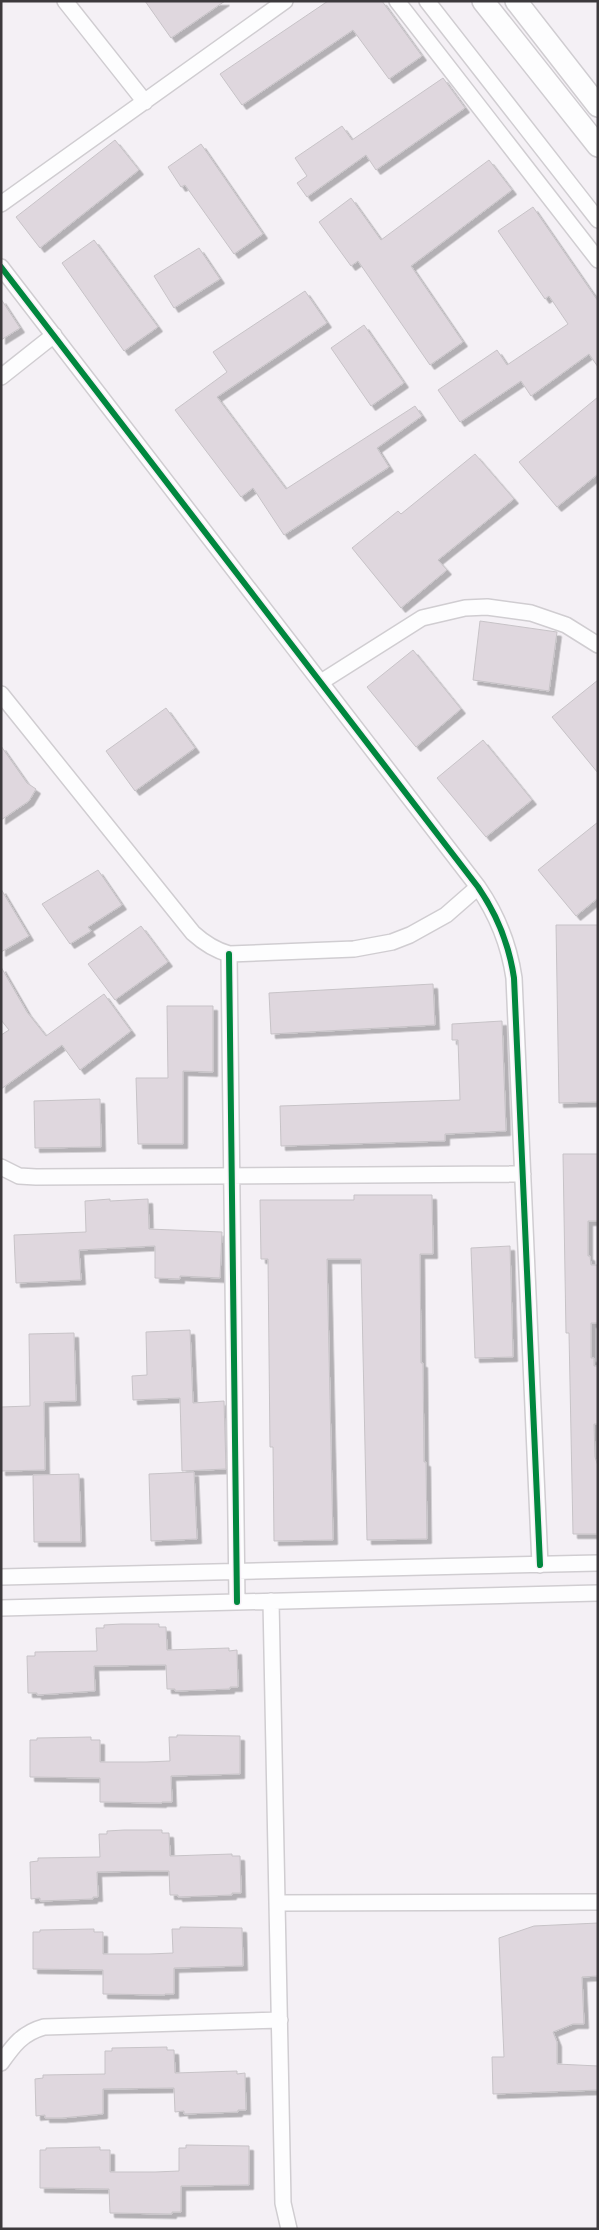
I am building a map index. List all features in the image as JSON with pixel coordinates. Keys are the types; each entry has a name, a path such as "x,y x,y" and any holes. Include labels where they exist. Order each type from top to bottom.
{"main road":[{"path":"484,1 598,146"},
{"path":"516,1 598,106"}],"street":[{"path":"65,1 145,102"},
{"path":"1,204 285,1"},
{"path":"397,1 598,260"},
{"path":"427,1 598,220"},
{"path":"536,181 556,167"},
{"path":"1,266 478,887 499,923 511,960 514,978 540,1565"},
{"path":"1,376 54,335"},
{"path":"321,682 422,618 465,608 487,607 531,613 566,625 598,645"},
{"path":"1,694 193,933 211,947 229,954 354,949 392,942 410,935 446,915 478,887"},
{"path":"229,954 237,1602"},
{"path":"1,1167 11,1173 28,1177 523,1174"},
{"path":"1,1577 598,1563"},
{"path":"1,1608 598,1593"},
{"path":"271,1601 283,2203 289,2229"},
{"path":"277,1903 598,1902"},
{"path":"1,2063 19,2039 27,2033 44,2027 280,2020"}],"building":[{"path":"145,1 225,1 171,38"},
{"path":"328,1 382,1 422,56 389,79 353,30 242,105 220,74"},
{"path":"443,78 465,108 376,170 366,155 307,197 297,183 307,176 295,158 342,126 352,140"},
{"path":"115,140 139,170 40,248 16,217"},
{"path":"201,144 263,234 234,254 185,185 181,187 168,167"},
{"path":"489,160 512,190 411,266 463,342 430,365 358,261 351,266 319,222 351,198 381,240"},
{"path":"533,207 598,301 598,367 589,354 531,396 521,381 460,422 438,390 497,350 507,365 568,324 549,296 545,299 498,231"},
{"path":"94,240 158,327 124,351 62,263"},
{"path":"199,248 220,279 174,308 154,276"},
{"path":"305,291 327,323 217,397 286,489 415,406 422,416 377,448 389,467 284,535 253,488 241,497 175,410 227,372 213,352"},
{"path":"1,299 20,328 1,340"},
{"path":"364,325 404,383 371,406 331,348"},
{"path":"598,397 598,474 557,507 519,462"},
{"path":"475,454 514,499 438,560 447,570 401,608 352,548 398,511 401,514"},
{"path":"480,621 557,632 549,691 473,680"},
{"path":"413,650 461,709 416,747 367,687"},
{"path":"598,680 598,773 552,717"},
{"path":"166,708 195,748 135,791 106,751"},
{"path":"483,740 532,800 486,837 437,778"},
{"path":"1,746 27,783 36,789 29,801 1,820"},
{"path":"598,822 598,898 576,916 538,870"},
{"path":"98,870 122,905 88,927 91,931 70,944 42,904"},
{"path":"1,889 29,936 1,952"},
{"path":"556,925 598,925 598,1102 559,1103"},
{"path":"141,926 168,962 115,1000 88,964"},
{"path":"1,967 27,1012 46,1036 104,994 131,1031 80,1070 62,1045 1,1089 1,1035 9,1030 1,1020"},
{"path":"433,984 435,1025 271,1034 269,993"},
{"path":"167,1006 213,1006 213,1072 183,1071 183,1144 138,1144 136,1078 168,1078"},
{"path":"502,1021 506,1131 445,1134 445,1141 281,1146 280,1106 460,1100 458,1040 452,1040 452,1024"},
{"path":"100,1099 101,1147 35,1148 34,1101"},
{"path":"563,1154 598,1154 598,1221 588,1221 588,1256 590,1256 591,1265 598,1265 598,1323 591,1323 591,1358 594,1358 594,1366 598,1366 598,1424 594,1424 595,1457 598,1466 597,1534 573,1534 569,1333 566,1333"},
{"path":"354,1195 432,1195 433,1254 420,1254 421,1363 423,1363 427,1539 367,1540 361,1259 327,1259 333,1540 274,1541 273,1447 270,1447 268,1259 261,1259 260,1200 354,1200"},
{"path":"110,1199 110,1201 148,1199 149,1229 222,1232 220,1278 180,1276 180,1279 155,1278 155,1246 79,1250 81,1280 16,1283 14,1235 86,1232 85,1201"},
{"path":"510,1246 513,1357 475,1358 471,1248"},
{"path":"190,1330 193,1403 224,1401 226,1469 182,1471 180,1398 133,1400 132,1376 147,1375 146,1332"},
{"path":"74,1333 76,1401 44,1402 45,1470 1,1471 1,1407 30,1406 29,1334"},
{"path":"194,1472 197,1539 151,1541 149,1474"},
{"path":"79,1474 81,1542 34,1542 33,1475"},
{"path":"159,1624 159,1627 166,1627 167,1650 229,1648 229,1651 237,1650 238,1687 175,1691 175,1689 167,1689 166,1665 94,1666 95,1691 37,1695 37,1693 28,1693 27,1656 35,1656 35,1652 97,1651 96,1628 104,1628 104,1625"},
{"path":"177,1735 240,1736 240,1774 171,1776 172,1802 162,1803 100,1802 100,1778 30,1777 30,1740 37,1740 37,1738 91,1737 91,1740 100,1740 100,1762 146,1762 170,1761 169,1737 177,1737"},
{"path":"162,1830 162,1833 169,1833 170,1856 232,1854 232,1856 240,1856 241,1893 178,1897 178,1895 170,1895 169,1871 97,1872 98,1897 93,1897 93,1899 40,1901 40,1898 31,1899 30,1862 38,1861 38,1858 100,1857 99,1834 107,1834 107,1831"},
{"path":"598,1923 598,1976 582,1977 584,2024 573,2024 553,2032 557,2042 557,2064 598,2066 598,2090 493,2094 492,2057 504,2057 499,1938 534,1926"},
{"path":"180,1927 242,1928 243,1966 174,1968 174,1994 165,1995 103,1994 103,1970 33,1969 33,1932 40,1932 40,1930 94,1929 94,1932 103,1932 103,1954 149,1954 173,1953 172,1929 180,1929"},
{"path":"167,2047 167,2050 174,2050 175,2073 237,2071 237,2074 245,2073 246,2110 184,2114 184,2111 175,2112 174,2088 103,2089 103,2114 62,2118 45,2118 45,2115 36,2116 35,2079 43,2078 43,2075 105,2074 105,2051 112,2051 112,2048"},
{"path":"186,2145 249,2146 249,2185 181,2186 181,2212 172,2212 172,2214 110,2213 109,2189 40,2188 40,2150 46,2150 46,2148 100,2147 100,2150 110,2150 110,2172 155,2172 179,2171 179,2148 186,2148"}],"cycle path":[{"path":"1,267 478,887 502,931 514,978 540,1565"},
{"path":"229,954 237,1602"}]}
